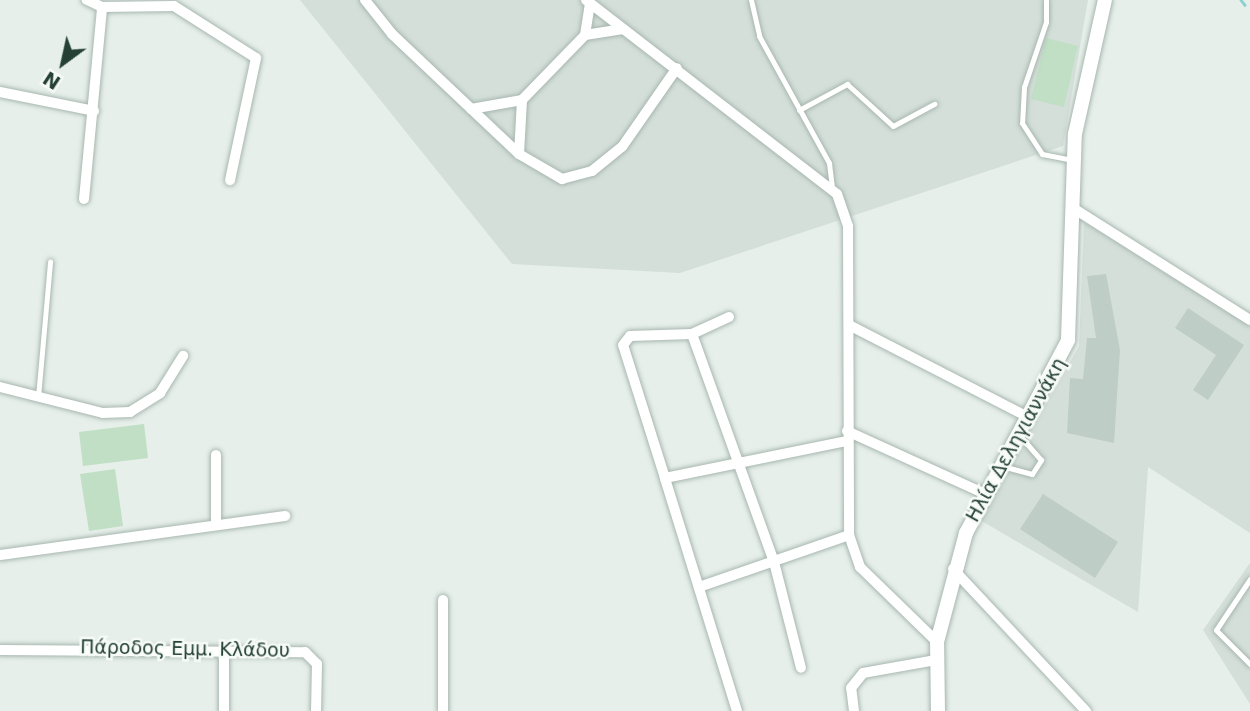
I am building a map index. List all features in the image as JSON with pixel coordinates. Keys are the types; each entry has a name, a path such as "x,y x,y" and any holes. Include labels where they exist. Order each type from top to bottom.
{"street":[{"path":"87,0 102,7 174,6 256,58 230,180"},
{"path":"365,0 471,109 519,154 562,179 592,171 629,138 677,68"},
{"name":"Ηλία Δεληγιαννάκη","path":"938,711 937,642 953,569 983,494 1068,340 1076,211 1075,160 1105,0"},
{"path":"588,2 832,188 848,226 849,535 860,566 937,642"},
{"path":"585,35 588,2"},
{"path":"84,199 102,7"},
{"path":"471,109 522,100 585,35 622,29"},
{"path":"0,92 94,111"},
{"path":"519,154 522,100"},
{"path":"1076,211 1250,320"},
{"path":"729,317 692,334 630,336 623,345 737,711"},
{"path":"849,326 1028,416"},
{"path":"692,334 774,562 801,668"},
{"path":"0,387 103,413 130,412 160,393 183,356"},
{"path":"665,478 847,436 983,494"},
{"path":"216,456 216,525"},
{"path":"0,555 285,516"},
{"path":"699,587 849,535"},
{"path":"953,569 1086,711"},
{"path":"443,600 443,711"},
{"name":"Πάροδος Εμμ. Κλάδου","path":"0,650 224,650 313,655 316,711"},
{"path":"224,650 224,711"},
{"path":"854,711 851,688 863,673 936,660"}],"lane":[{"path":"751,0 759,36 829,163 832,188"},
{"path":"1046,0 1046,22 1024,87 1022,123 1042,154 1075,160"},
{"path":"799,110 847,84 893,126 934,104"},
{"path":"38,397 50,262"},
{"path":"999,466 1032,474 1041,460 1018,434"},
{"path":"1250,579 1216,630 1250,664"}],"shaded area":[{"path":"300,0 1088,0 1063,146 680,273 512,264"},
{"path":"1084,222 1250,325 1250,533 1148,467 1138,612 980,520 1079,346"},
{"path":"1250,563 1250,704 1203,630"}],"green space":[{"path":"1046,38 1078,46 1064,107 1031,99"},
{"path":"144,424 148,458 83,466 79,432"},
{"path":"115,469 123,526 89,531 80,474"}],"building":[{"path":"1106,274 1120,350 1114,443 1067,433 1070,378 1083,379 1087,338 1096,338 1087,276"},
{"path":"1188,308 1244,345 1208,400 1193,390 1216,355 1175,328"},
{"path":"1043,494 1118,542 1095,578 1020,529"}],"waterway":[{"path":"1241,0 1245,5"}]}
